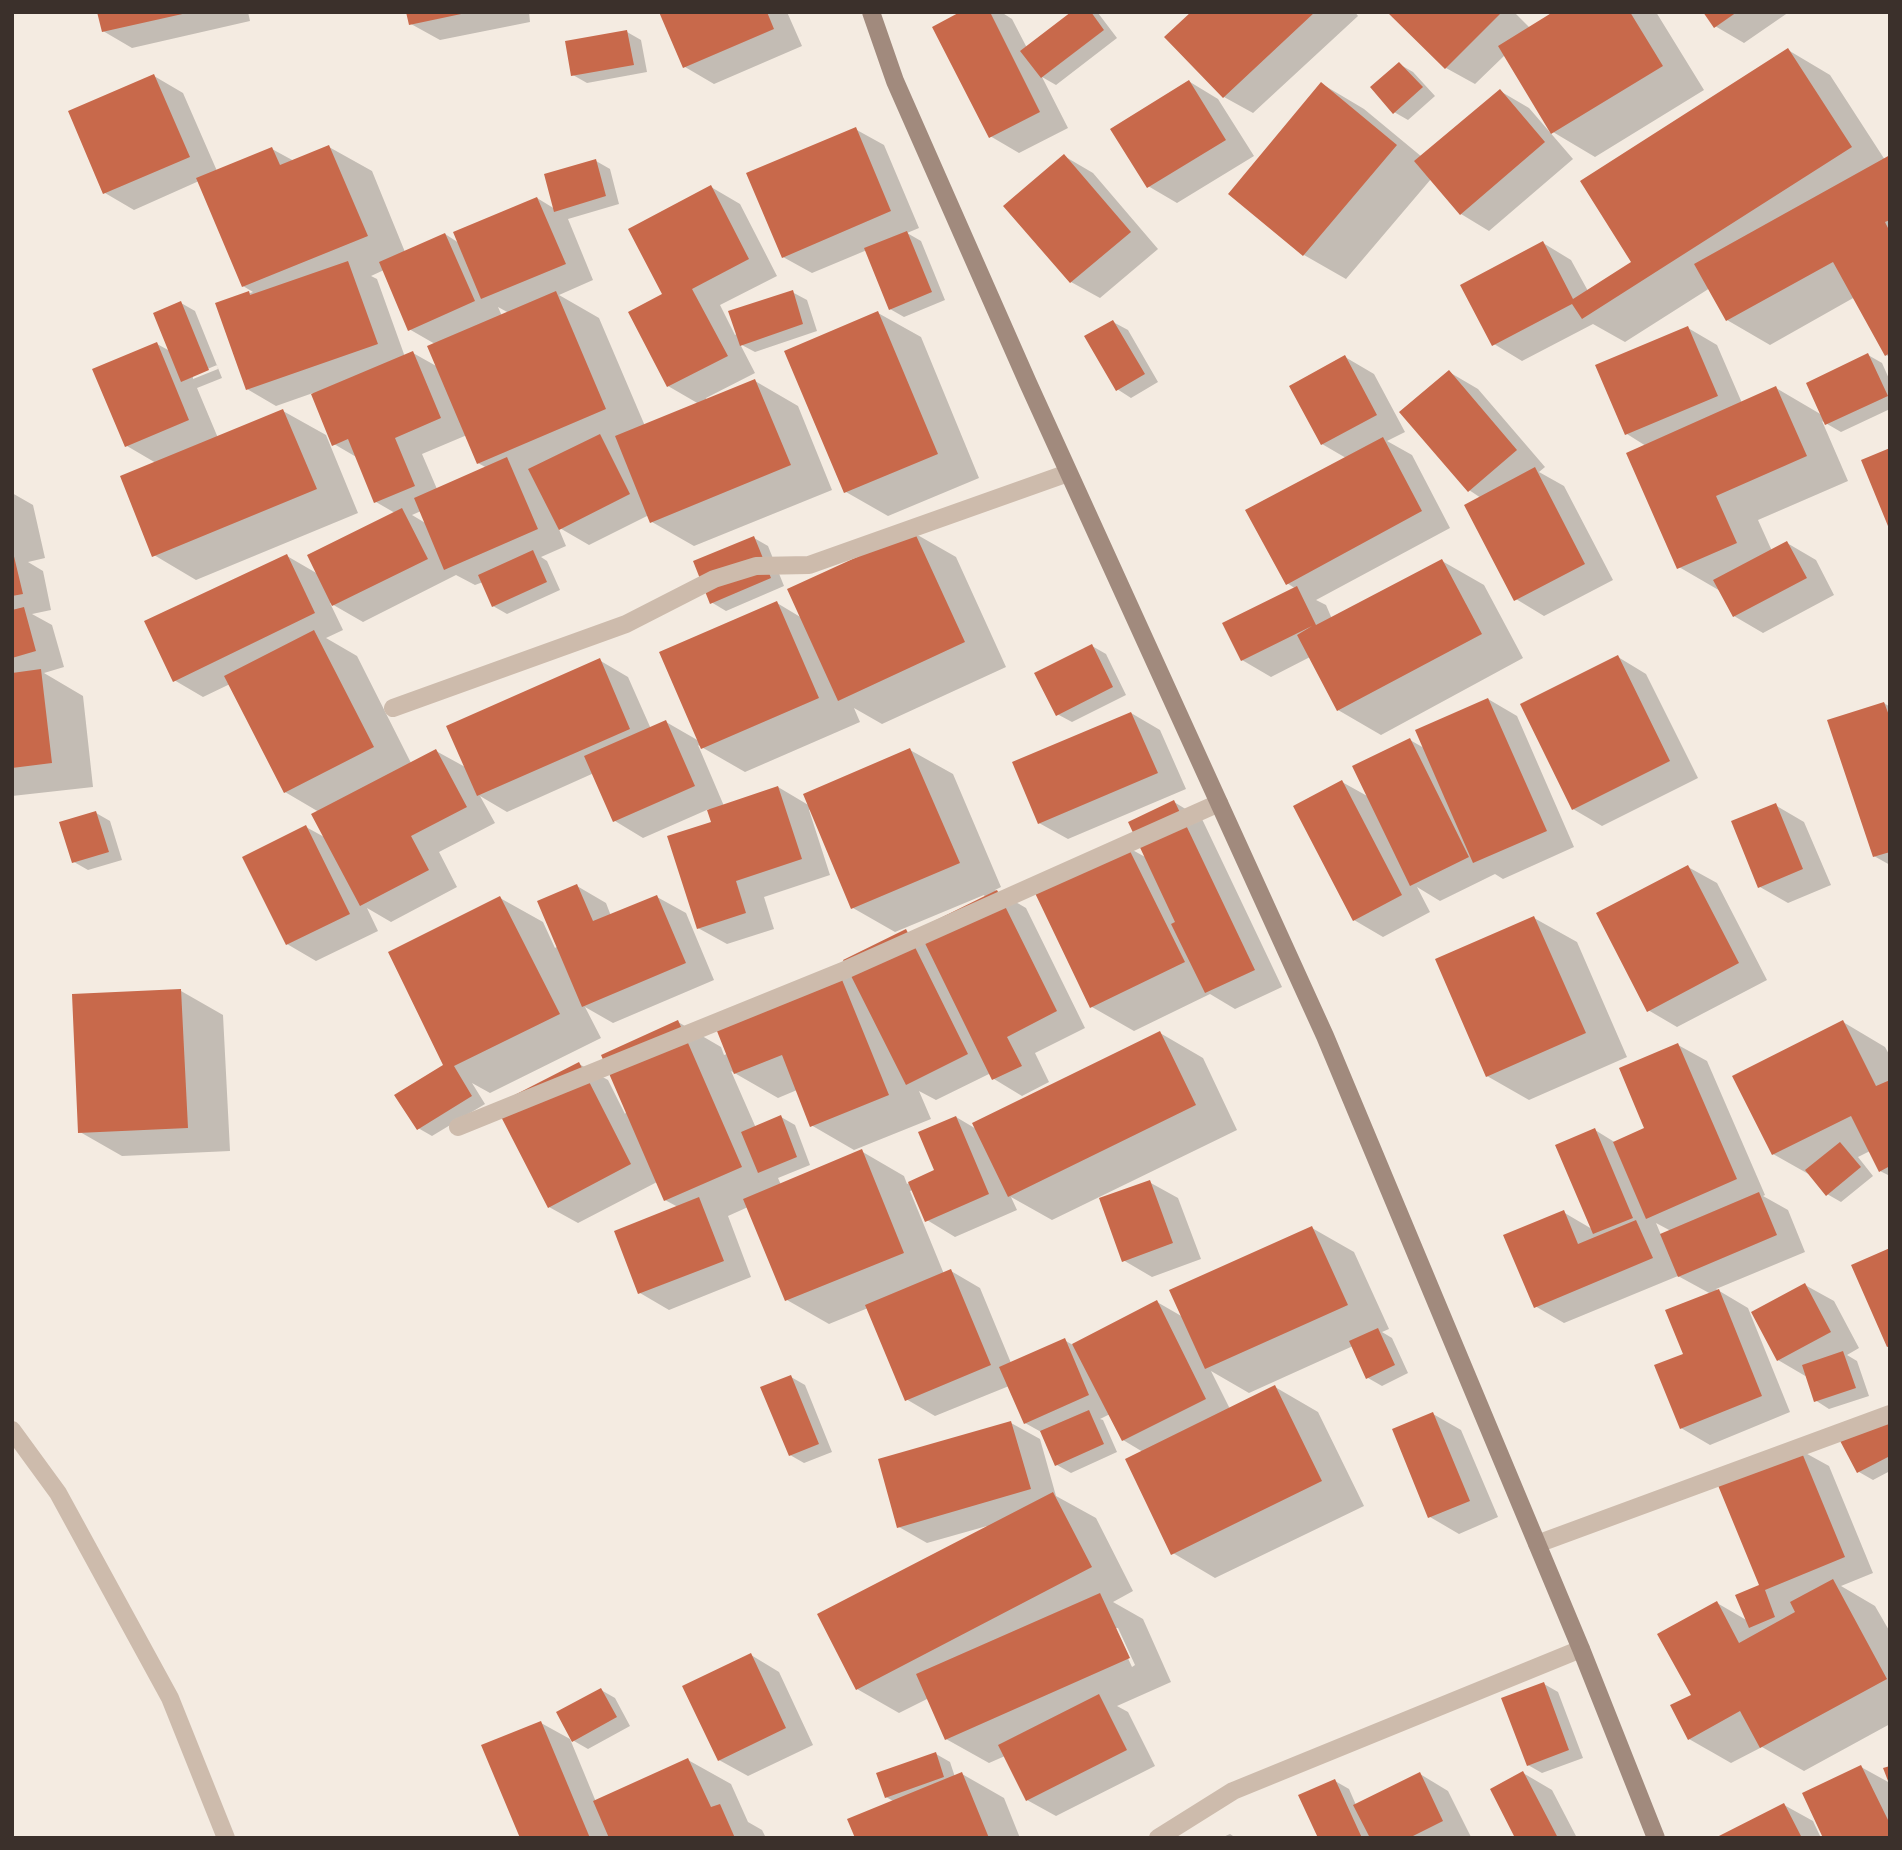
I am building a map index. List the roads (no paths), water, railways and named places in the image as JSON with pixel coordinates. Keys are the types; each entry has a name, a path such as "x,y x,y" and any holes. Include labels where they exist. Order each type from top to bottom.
{"street":[{"path":"871,12 895,80 1068,473 1325,1036 1581,1649 1656,1838"},
{"path":"393,708 626,624 714,579 756,566 809,565 1068,473"},
{"path":"458,1127 845,970 1219,803"},
{"path":"1537,1544 1890,1414"},
{"path":"12,1430 58,1493 170,1698 226,1838"},
{"path":"1158,1838 1233,1791 1581,1649"}]}
